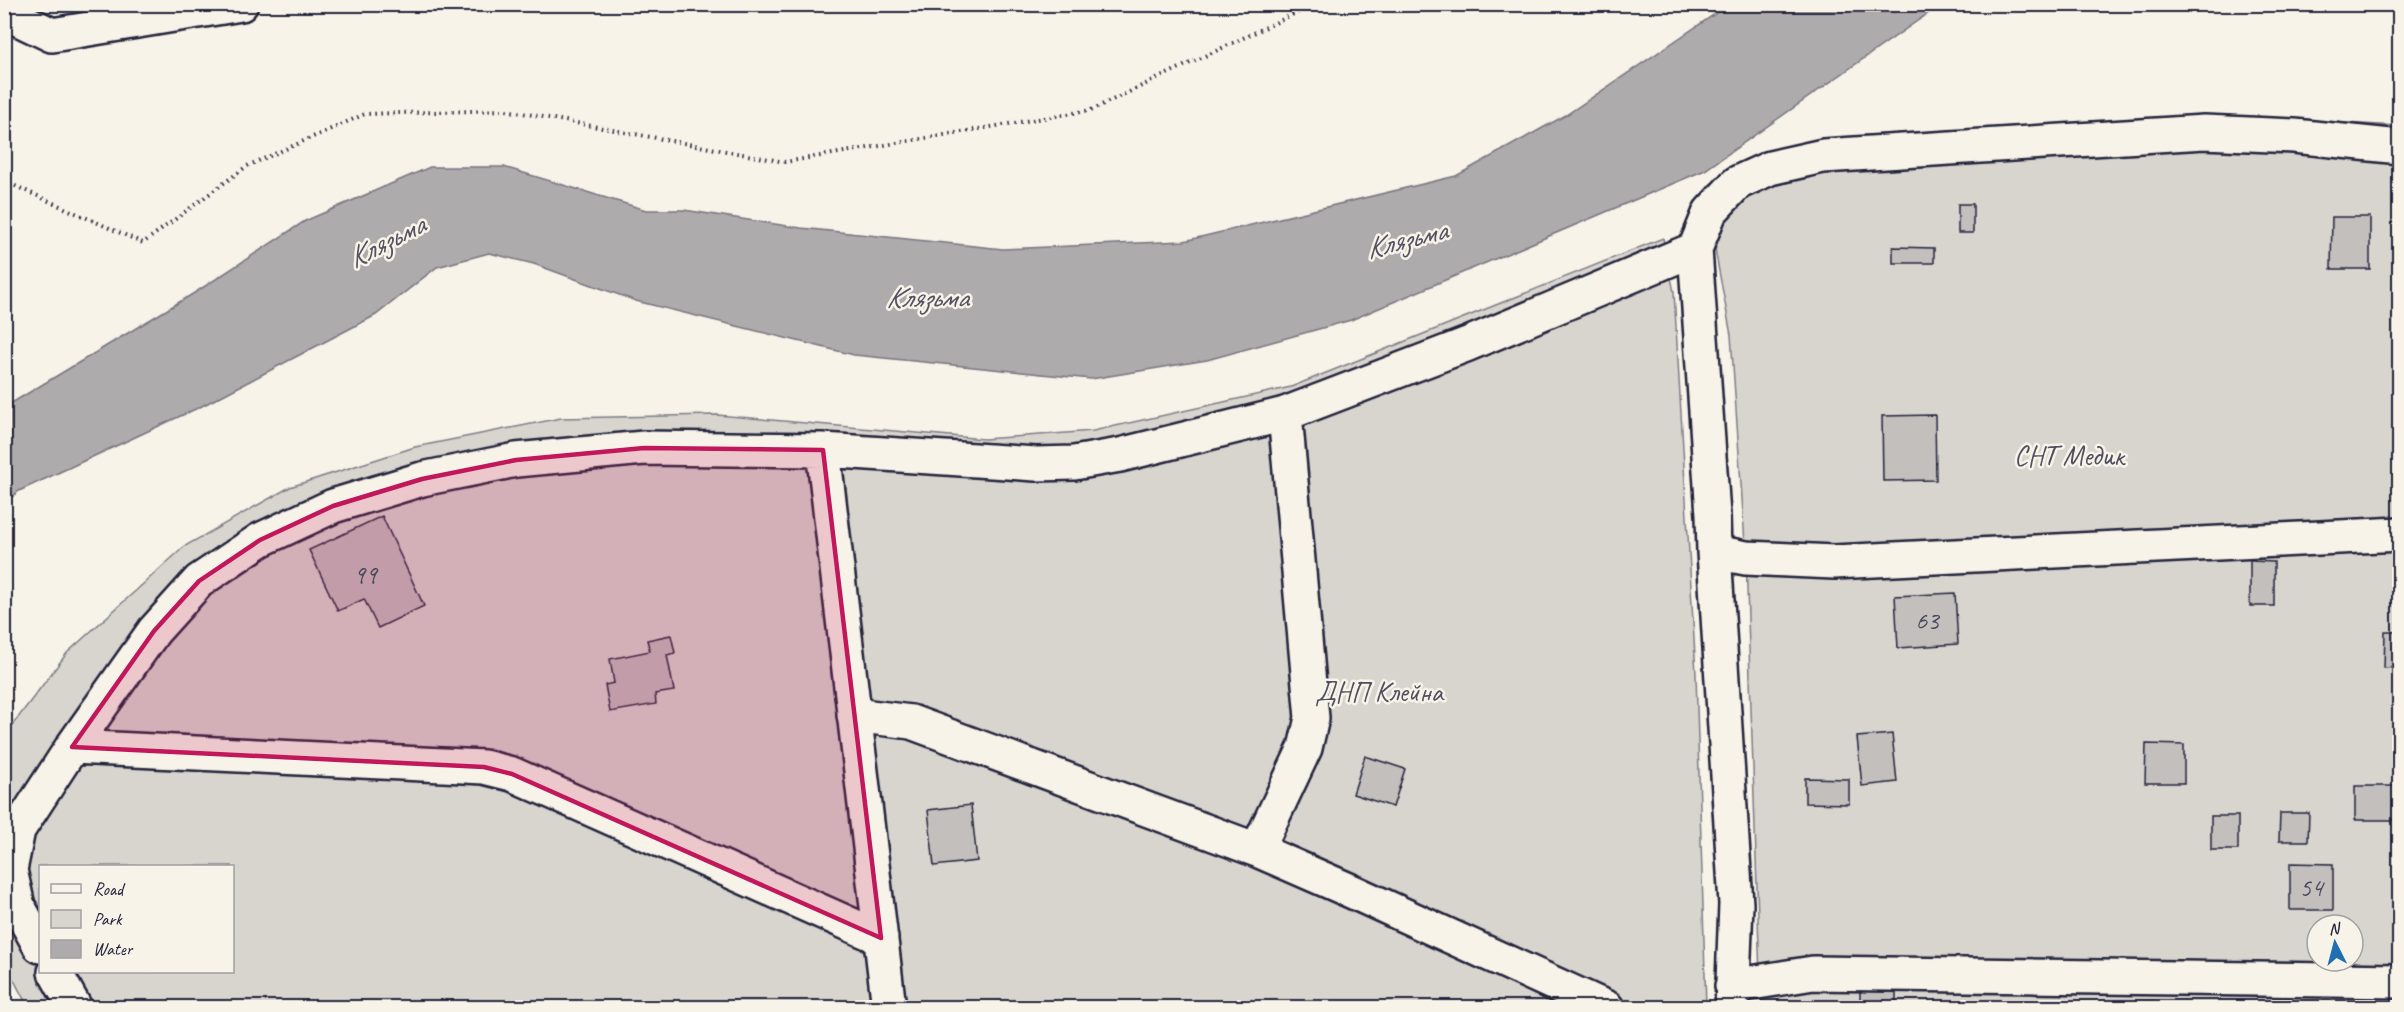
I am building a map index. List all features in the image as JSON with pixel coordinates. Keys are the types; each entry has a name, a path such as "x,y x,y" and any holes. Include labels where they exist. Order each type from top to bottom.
{"street":[{"path":"4,12 52,35 241,4"},
{"path":"2400,147 2294,136 2204,132 1823,156 1770,168 1737,183 1710,212 1695,249 1736,904 1732,997 1813,973 2400,981"},
{"path":"39,944 18,906 10,870 18,830 72,747 154,631 199,581 260,540 333,506 422,479 516,460 644,448 823,450 1036,464 1074,463 1120,455 1285,414 1468,344 1695,249"},
{"path":"1257,850 1305,748 1312,718 1285,414"},
{"path":"823,450 889,1008"},
{"path":"1714,552 1746,558 1834,562 2400,534"},
{"path":"854,715 911,722 1257,850 1607,1008"},
{"path":"72,747 484,767 512,774 881,938"},
{"path":"56,973 75,1008"}],"path":[{"path":"4,181 143,243 247,166 365,114 506,110 785,162 1091,110 1315,4"}],"highlighted area":[{"path":"644,448 823,450 881,938 512,774 484,767 72,747 154,631 199,581 260,540 333,506 422,479 516,460"}],"green space":[{"name":"СНТ Медик","path":"2196,115 2399,126 2399,1007 1761,1007 1746,558 1731,335 1716,255 1708,186 1753,157 1858,136"},
{"name":"ДНП Клейна","path":"1663,238 1674,292 1696,674 1706,1007 28,1007 5,963 4,736 67,653 185,546 290,487 415,447 561,418 717,415 984,439 1093,431 1291,387"}],"water":[{"name":"Клязьма","path":"1728,5 1940,5 1705,170 1351,320 1207,360 1091,379 854,355 636,301 534,264 489,253 437,267 376,315 202,406 19,491 5,503 5,407 196,292 305,221 430,167 504,167 646,210 684,210 801,228 1003,249 1184,241 1456,176 1566,115"}],"building":[{"path":"1958,204 1973,204 1973,233 1958,233"},
{"path":"2332,217 2370,217 2370,269 2331,269"},
{"path":"1893,247 1934,248 1934,263 1893,263"},
{"path":"1935,415 1936,480 1883,481 1882,416"},
{"path":"382,516 424,606 378,628 364,599 338,611 309,550"},
{"path":"2250,561 2274,562 2274,606 2250,606"},
{"path":"1955,593 1958,644 1898,648 1895,596"},
{"path":"2385,632 2400,632 2400,667 2384,668"},
{"path":"671,635 675,653 667,655 674,691 655,694 656,704 610,712 605,685 614,683 610,659 650,651 647,640"},
{"path":"1892,734 1897,782 1862,786 1857,737"},
{"path":"2146,744 2184,745 2184,783 2145,783"},
{"path":"1365,756 1405,769 1393,807 1353,794"},
{"path":"1805,778 1849,779 1849,804 1805,803"},
{"path":"2355,786 2400,786 2400,820 2355,820"},
{"path":"971,805 977,861 934,866 928,810"},
{"path":"2280,813 2309,813 2308,841 2279,841"},
{"path":"2211,816 2238,816 2238,850 2211,850"},
{"path":"2290,863 2333,864 2333,910 2290,910"},
{"path":"1860,989 1896,989 1896,1008 1860,1008"},
{"path":"2119,1001 2155,1001 2155,1008 2119,1008"}]}
